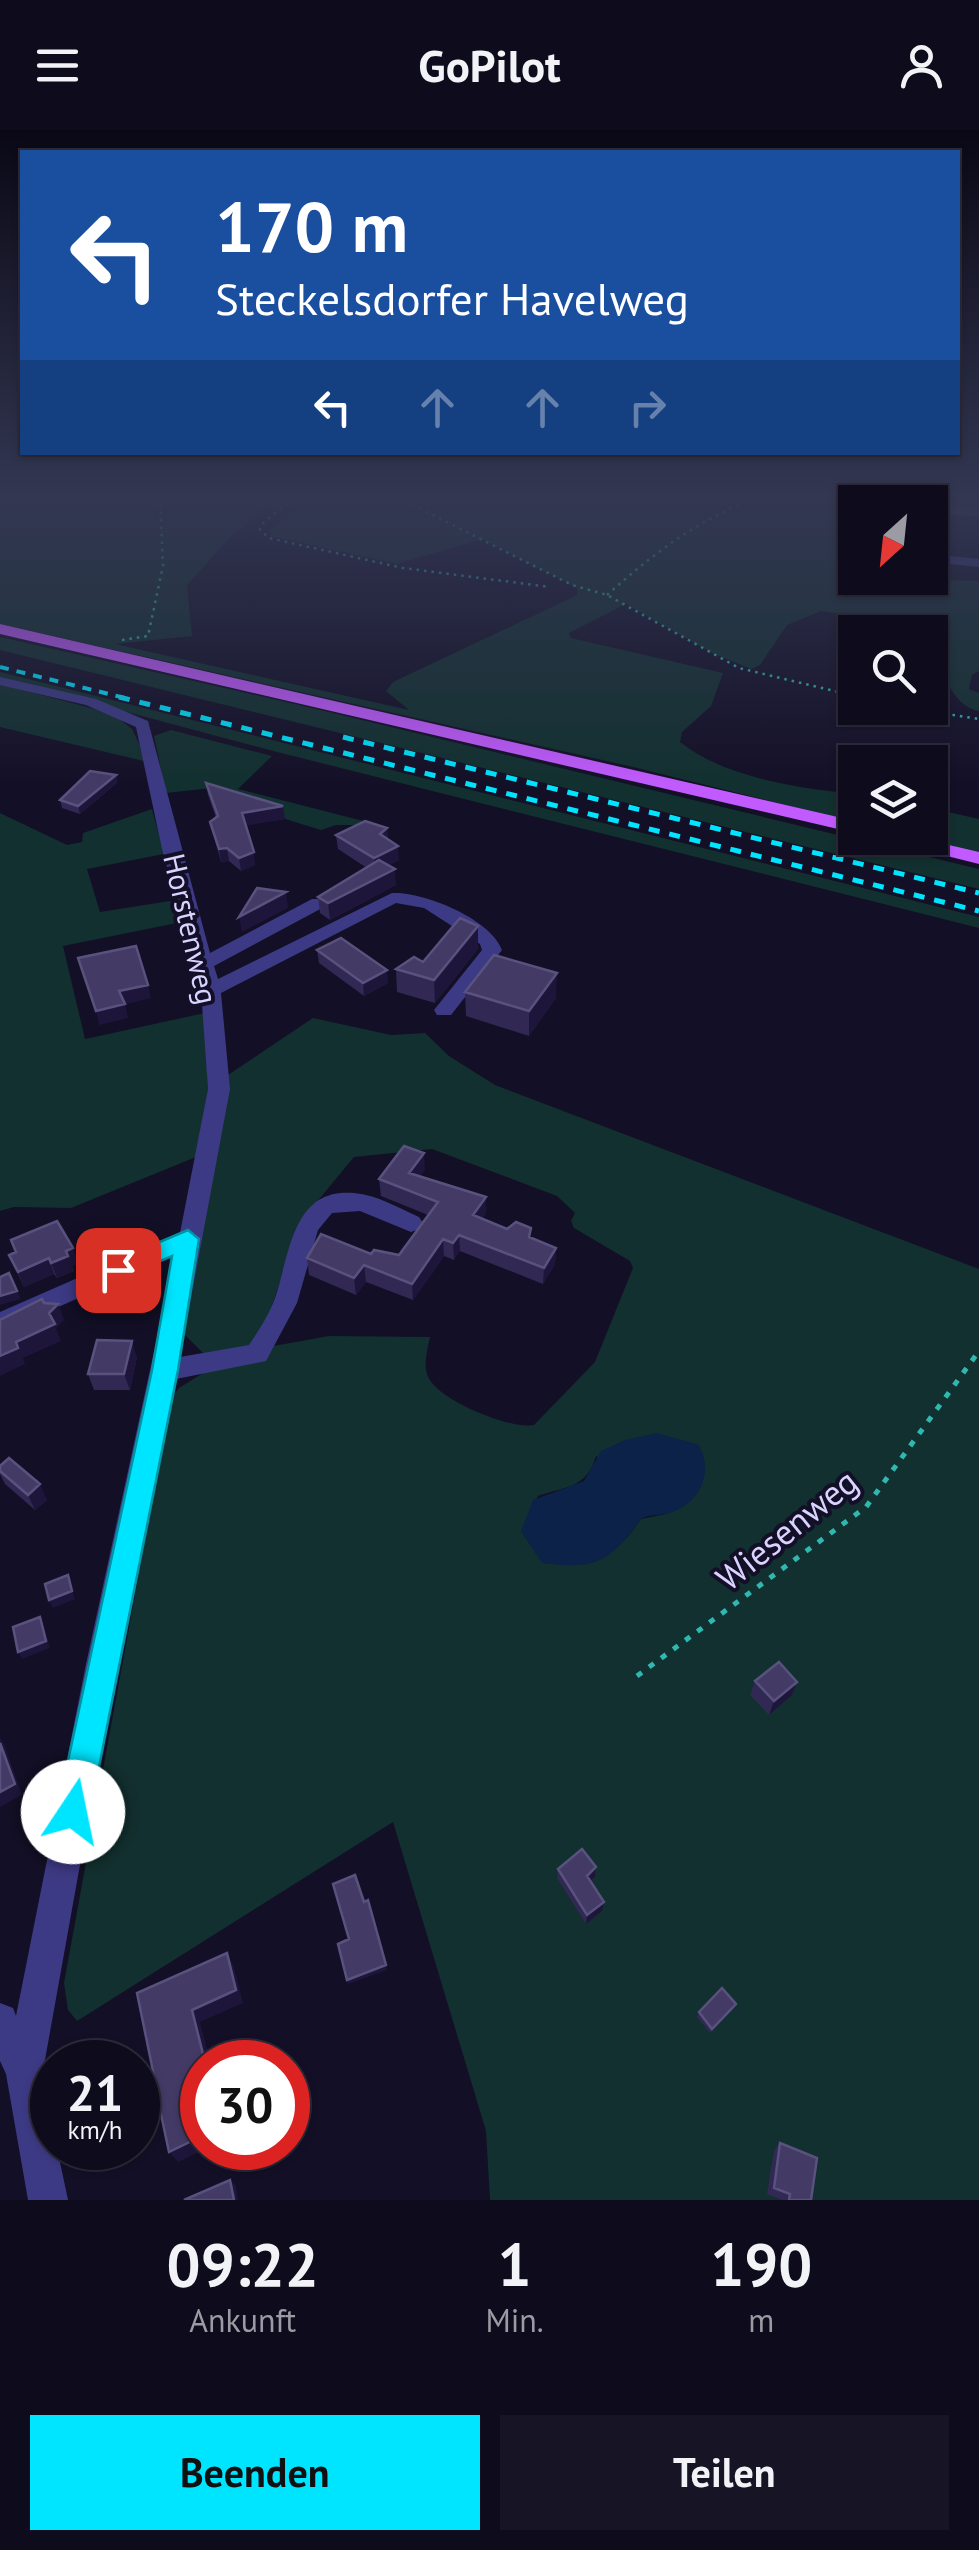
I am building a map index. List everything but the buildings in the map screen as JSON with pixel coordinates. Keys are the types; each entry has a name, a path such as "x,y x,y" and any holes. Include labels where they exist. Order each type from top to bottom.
{"main road":[{"path":"0,629 838,822"},
{"path":"948,850 979,858"}],"street":[{"name":"Horstenweg","path":"0,680 91,702 143,724 171,849 207,977 220,1066 219,1089 165,1370 101,1664 24,2071 48,2200"},
{"path":"207,977 403,896 423,901 489,941 492,950 444,1010"},
{"path":"207,977 318,903"},
{"path":"165,1370 257,1354 291,1286 296,1250 307,1225 322,1210 353,1201 411,1223"},
{"path":"0,1323 188,1239"},
{"path":"0,2021 24,2071"}],"path":[{"path":"127,641 148,636 157,595"},
{"path":"607,595 739,668 838,692"},
{"path":"948,714 979,719"},
{"name":"Wiesenweg","path":"637,1676 866,1507 979,1351"}],"green space":[{"path":"0,595 188,595 192,636 115,644 409,710 386,691 393,682 577,595 979,595 979,671 972,675 969,689 979,693 979,711 959,700 948,684 948,615 847,615 821,611 787,625 760,665 751,669 712,653 626,604 569,633 571,638 723,673 711,706 682,732 680,742 740,773 838,792 838,818 633,767 0,624"},
{"path":"0,637 838,835 838,855 0,650"},
{"path":"0,672 979,917 979,928 277,752 0,678"},
{"path":"0,684 113,714 132,729 148,762 0,727"},
{"path":"171,730 272,756 238,789 379,825 336,825 321,830 220,799 212,788 166,793 154,736"},
{"path":"152,809 164,854 87,869 100,912 176,900 182,922 63,946 85,1039 205,1013 208,1089 196,1157 71,1208 14,1207 0,1211 0,813 67,845 82,842 83,833"},
{"path":"948,812 979,819 979,853 948,846"},
{"path":"840,855 921,855 979,869 979,889"},
{"path":"313,1018 391,1035 425,1033 449,1056 495,1085 979,1269 979,2200 490,2200 486,2131 393,1822 77,2021 68,2010 64,1983 171,1398 179,1388 208,1370 204,1354 182,1332 228,1075","holes":["432,1149 557,1196 575,1213 571,1221 574,1228 630,1261 633,1268 595,1362 534,1425 495,1419 440,1391 427,1372 430,1337 329,1336 257,1349 301,1221 354,1157","596,1456 666,1514 641,1519 620,1545 600,1559 576,1564 543,1563 521,1531 538,1496 581,1480"]}],"water":[{"path":"657,1433 699,1445 704,1478 694,1497 677,1510 641,1519 620,1545 600,1560 576,1565 542,1563 521,1531 533,1500 584,1481 601,1451 625,1440"}],"railway":[{"path":"0,667 129,699"},
{"path":"119,697 979,911"},
{"path":"343,737 979,893"}],"route":[{"path":"73,1812 165,1370 188,1239 118,1270"}]}
